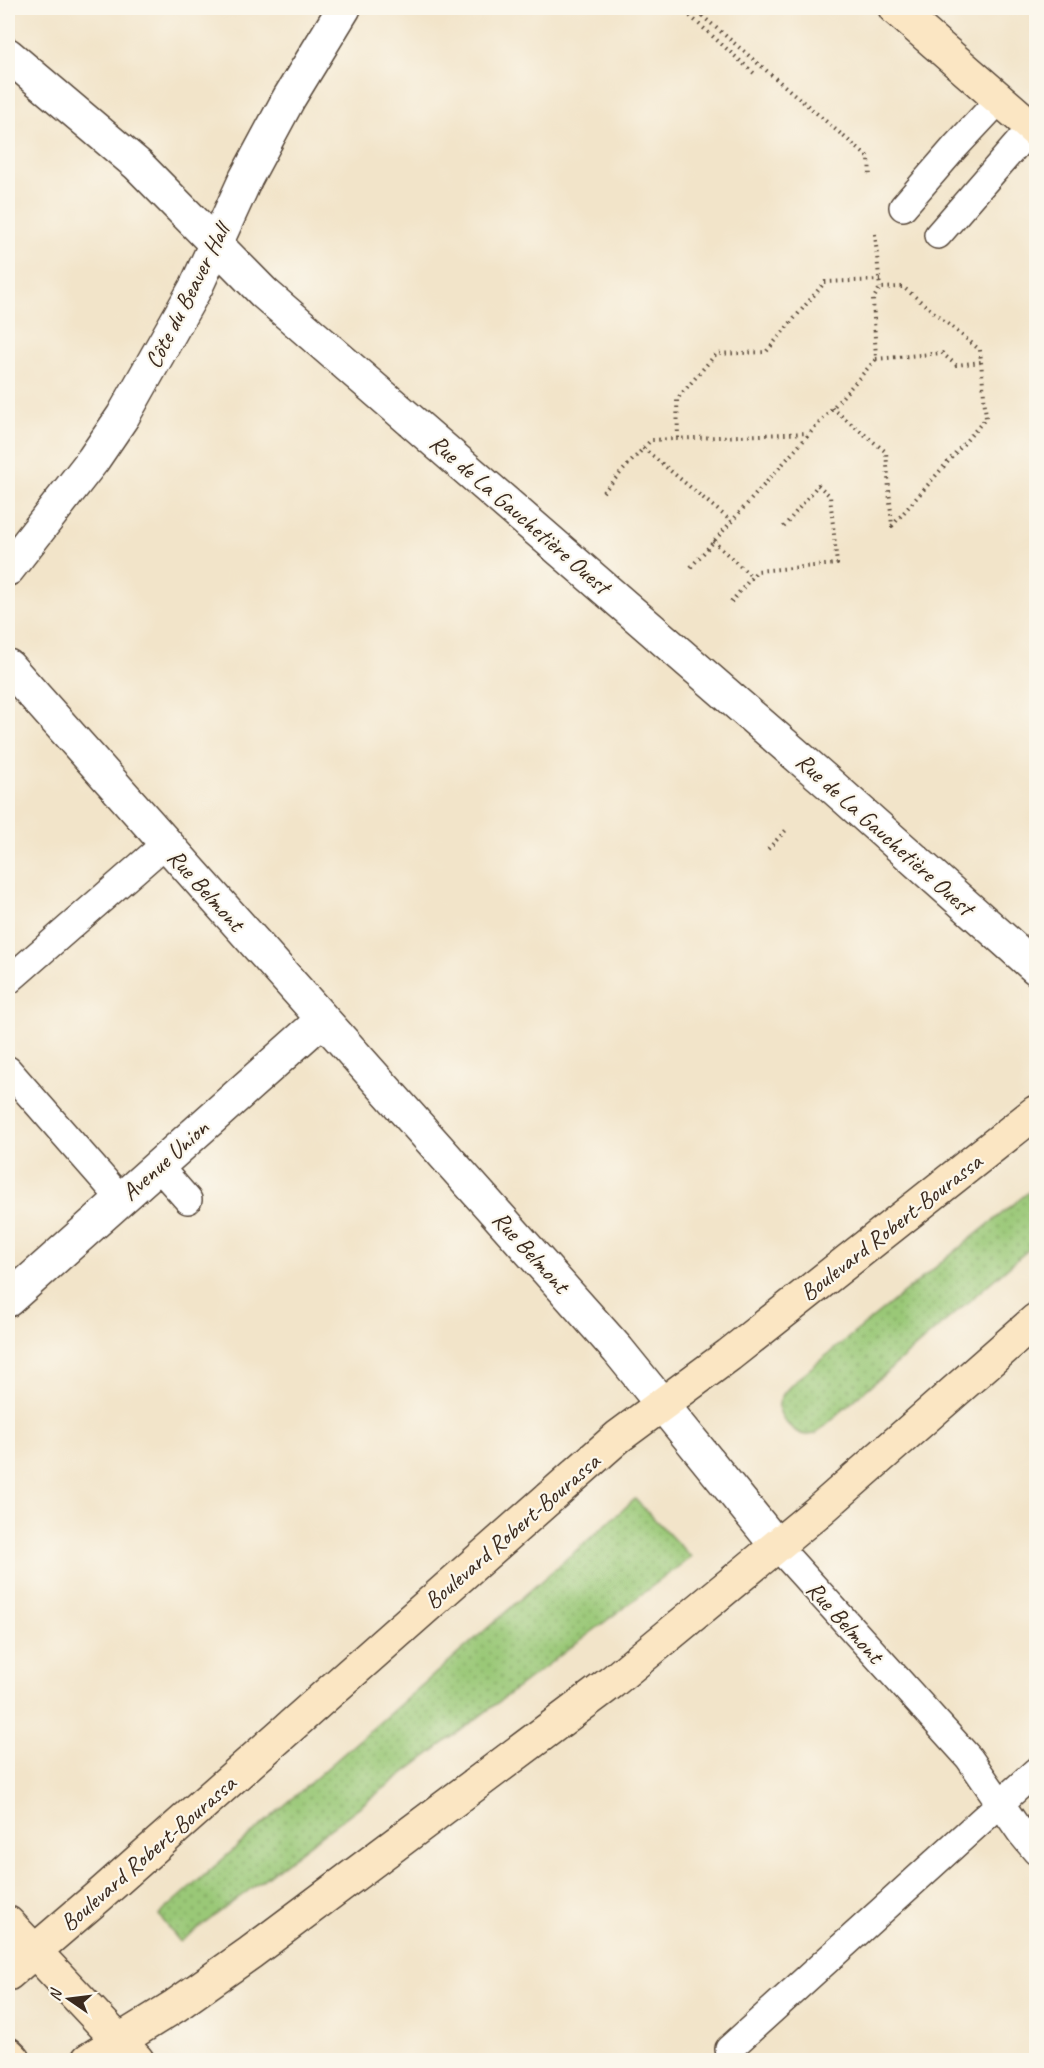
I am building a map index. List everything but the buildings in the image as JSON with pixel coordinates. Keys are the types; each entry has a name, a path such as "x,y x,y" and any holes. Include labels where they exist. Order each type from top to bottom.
{"main road":[{"path":"895,8 1034,129"},
{"name":"Boulevard Robert-Bourassa","path":"8,1974 618,1437 729,1355 1036,1112"},
{"path":"88,2061 129,2051 176,2006 602,1689 777,1546 1036,1320"},
{"path":"8,1923 129,2051"},
{"path":"8,2054 14,2061"}],"street":[{"name":"Côte du Beaver Hall","path":"8,568 72,489 123,416 192,295 246,178 289,98 344,8"},
{"name":"Rue de La Gauchetière Ouest","path":"8,55 138,165 264,293 816,771 1036,969"},
{"name":"Rue Belmont","path":"8,666 618,1350 777,1546"},
{"name":"Avenue Union","path":"8,1300 322,1020"}],"lane":[{"path":"903,207 1000,99"},
{"path":"938,235 1034,129"},
{"path":"8,981 165,844"},
{"path":"8,1070 122,1199"},
{"path":"158,1166 188,1200"},
{"name":"Rue Belmont","path":"777,1546 969,1758 999,1804 1036,1851"},
{"path":"729,2049 1036,1771"}],"path":[{"path":"681,8 755,74"},
{"path":"693,8 869,158 870,177"},
{"path":"875,229 880,280 880,288 873,299 876,359"},
{"path":"678,438 677,399 716,354 766,352 825,282 880,280"},
{"path":"832,408 886,452 892,526 986,418 980,350 903,287 880,288"},
{"path":"691,567 876,359 942,353 956,365 981,362"},
{"path":"603,492 651,440 808,433"},
{"path":"643,448 731,521"},
{"path":"731,602 757,571 837,564 830,496 818,485 782,529"},
{"path":"713,541 752,577"},
{"path":"768,849 787,829"}],"green space":[{"path":"1036,1186 1036,1243 815,1434 801,1434 787,1424 779,1409 779,1404 783,1394 796,1380"},
{"path":"635,1499 691,1557 180,1942 159,1915"}]}
